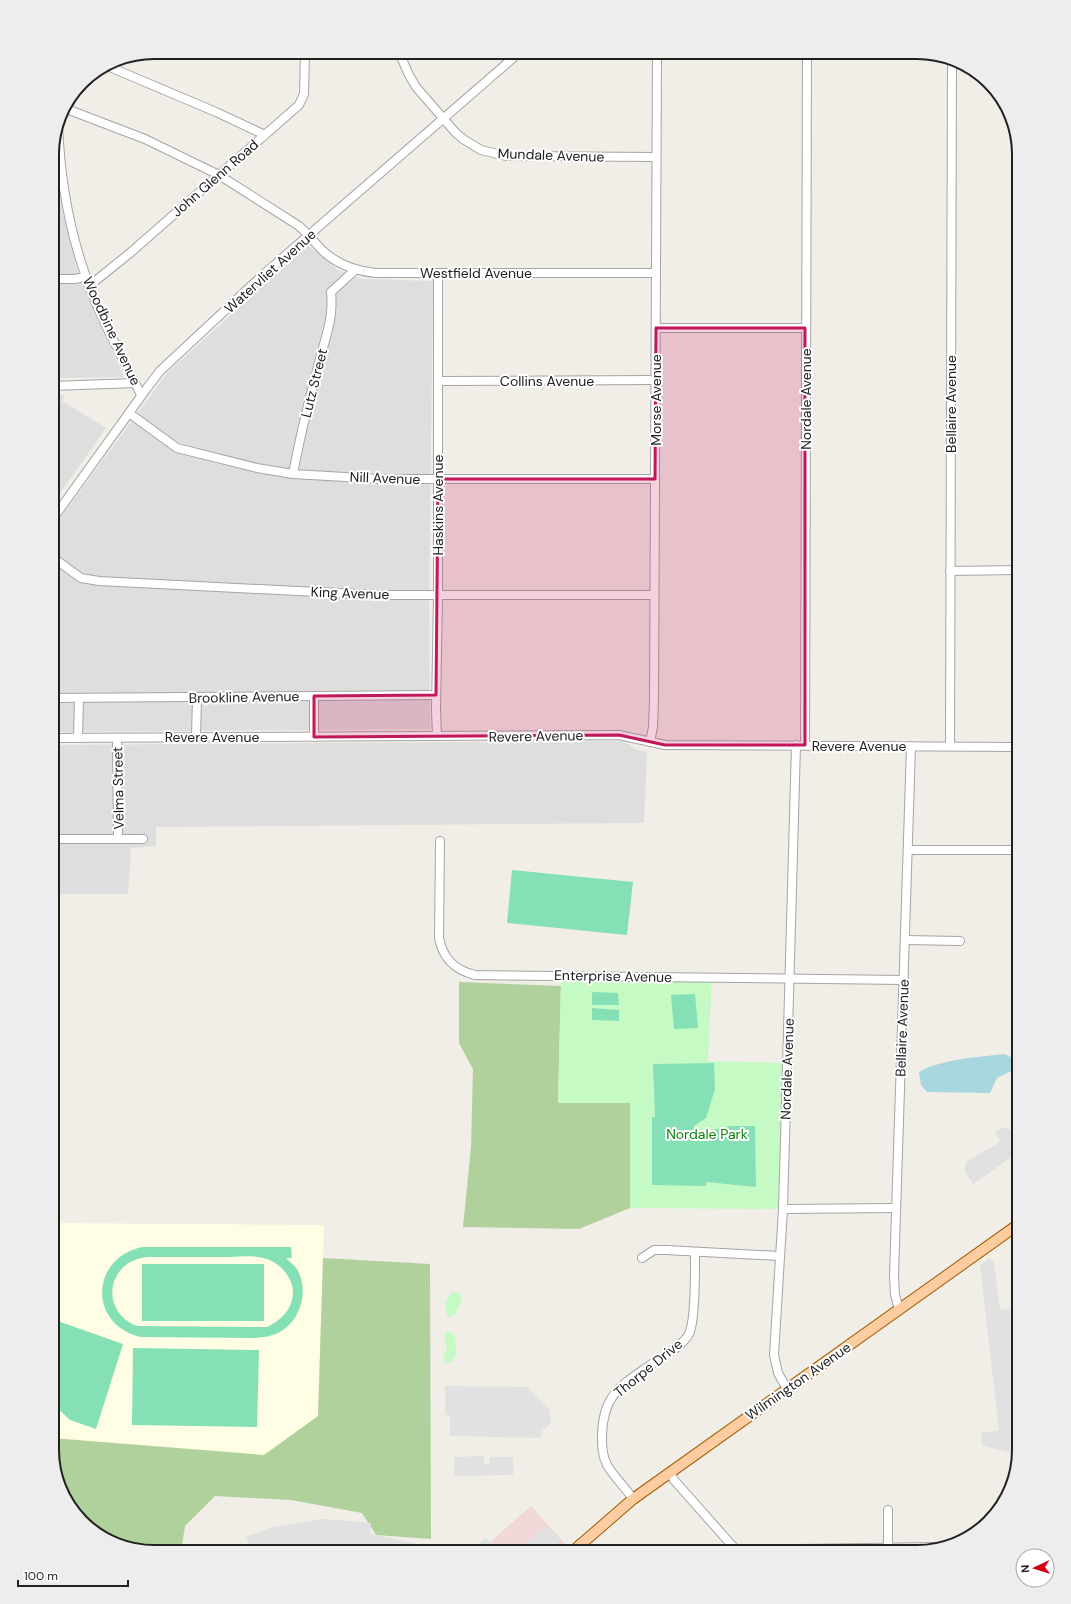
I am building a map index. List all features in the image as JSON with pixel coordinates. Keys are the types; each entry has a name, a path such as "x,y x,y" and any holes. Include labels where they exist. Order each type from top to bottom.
{"main road":[{"name":"Wilmington Avenue","path":"581,1544 633,1499 1012,1229"}],"street":[{"name":"John Glenn Road","path":"89,286 130,253 302,101 304,94 305,59"},
{"name":"Mundale Avenue","path":"402,59 416,87 455,132 473,146 491,153 506,156 656,157"},
{"name":"Watervliet Avenue","path":"59,509 160,371 264,274 512,59"},
{"name":"Morse Avenue","path":"650,742 653,728 654,706 656,328 655,59"},
{"name":"Nordale Avenue","path":"805,745 807,59"},
{"name":"Bellaire Avenue","path":"950,746 952,66"},
{"path":"113,69 216,112 265,135"},
{"name":"Westfield Avenue","path":"70,110 145,139 219,175 266,204 310,235 324,252 355,270 376,273 656,273"},
{"name":"Woodbine Avenue","path":"60,144 64,189 70,220 86,277 111,335 141,395"},
{"name":"Lutz Street","path":"293,474 314,383 330,326 331,292 355,270"},
{"name":"Haskins Avenue","path":"437,736 438,273"},
{"path":"59,280 86,277"},
{"path":"656,328 805,328"},
{"name":"Collins Avenue","path":"438,381 655,380"},
{"path":"59,386 135,383"},
{"name":"Nill Avenue","path":"128,413 177,448 257,468 293,474 380,480 655,479"},
{"name":"King Avenue","path":"59,561 81,578 99,581 377,595 654,595"},
{"path":"950,571 1012,570"},
{"name":"Brookline Avenue","path":"59,698 436,695"},
{"path":"314,696 314,737"},
{"path":"196,737 197,697"},
{"path":"78,738 79,698"},
{"name":"Revere Avenue","path":"59,738 619,735 632,736 650,742 666,744 1012,747"},
{"name":"Velma Street","path":"117,738 118,839"},
{"name":"Nordale Avenue","path":"786,1389 778,1373 774,1355 783,1209 796,745"},
{"name":"Bellaire Avenue","path":"899,1309 895,1295 894,1276 910,746"},
{"path":"59,839 143,839"},
{"name":"Enterprise Avenue","path":"440,842 439,938 441,949 453,965 467,973 475,975 904,980"},
{"path":"908,850 1012,850"},
{"path":"905,940 960,941"},
{"path":"783,1209 896,1208"},
{"path":"642,1258 654,1250 780,1256"},
{"name":"Thorpe Drive","path":"633,1499 611,1471 603,1456 604,1414 608,1402 620,1387 680,1345 689,1334 693,1309 695,1252"},
{"path":"670,1472 674,1480 731,1545"},
{"path":"888,1510 888,1545"}],"highlighted area":[{"path":"656,328 805,328 805,745 665,745 619,735 314,737 314,696 436,695 438,479 655,479"}],"shaded area":[{"path":"59,196 78,273 124,377 59,378"},
{"path":"308,245 338,270 362,279 433,281 429,605 430,729 59,732 59,520 168,372"},
{"path":"59,395 65,395 62,401 106,428 59,495"},
{"path":"621,741 629,744 635,749 647,752 644,823 156,827 156,846 131,848 128,894 59,894 59,745"},
{"path":"1005,1127 1012,1131 1012,1157 973,1184 965,1172 966,1162 1000,1142 995,1132"},
{"path":"59,1223 324,1225 318,1416 314,1479 59,1451"},
{"path":"990,1258 994,1263 1000,1310 1012,1308 1012,1362 1010,1362 1012,1375 1012,1452 982,1446 981,1433 999,1430 980,1265"},
{"path":"445,1386 527,1387 550,1410 551,1423 542,1431 541,1438 450,1436 450,1415 445,1415"},
{"path":"484,1456 484,1464 490,1464 490,1457 513,1457 513,1475 454,1476 454,1457"},
{"path":"531,1506 566,1545 487,1545"},
{"path":"323,1519 371,1523 370,1534 417,1544 249,1545 246,1537 272,1527"},
{"path":"547,1525 561,1540 556,1545 524,1545"},
{"path":"486,1538 492,1545 477,1545"}],"green space":[{"path":"512,870 633,882 627,935 507,923"},
{"name":"Nordale Park","path":"561,976 712,977 708,1061 787,1063 783,1209 630,1208 630,1103 558,1103"},
{"path":"459,982 561,986 558,1102 630,1103 630,1208 579,1229 463,1227 471,1147 473,1069 459,1043"},
{"path":"592,992 618,993 619,1005 592,1005"},
{"path":"695,994 698,1028 674,1029 671,995"},
{"path":"592,1008 619,1010 619,1021 592,1020"},
{"path":"714,1063 715,1089 706,1118 694,1126 703,1138 709,1131 730,1126 755,1126 756,1187 706,1182 706,1186 652,1185 652,1117 655,1117 653,1064"},
{"path":"142,1247 291,1247 292,1258 286,1258 297,1269 301,1277 303,1296 301,1305 292,1322 286,1328 269,1336 254,1338 141,1337 124,1330 111,1319 104,1306 102,1292 105,1277 112,1264 125,1254","holes":["147,1257 259,1257 274,1262 280,1266 288,1276 291,1281 293,1293 292,1299 285,1314 267,1327 137,1326 125,1319 117,1309 113,1299 113,1287 116,1277 123,1267 134,1260"]},
{"path":"323,1258 430,1264 431,1539 376,1535 362,1513 291,1500 215,1496 185,1526 182,1545 148,1545 130,1542 107,1532 87,1517 72,1497 62,1474 59,1439 264,1455 318,1416"},
{"path":"142,1264 264,1264 264,1321 142,1321"},
{"path":"452,1292 459,1293 462,1300 455,1315 448,1317 446,1304"},
{"path":"59,1321 123,1344 96,1429 70,1420 59,1410"},
{"path":"448,1331 455,1335 456,1355 451,1362 446,1363 443,1357 447,1350 444,1335"},
{"path":"133,1348 259,1350 257,1427 132,1425"}],"water":[{"path":"1005,1054 1012,1058 1012,1070 997,1078 990,1093 927,1092 921,1085 919,1072 938,1064 960,1059"}]}
